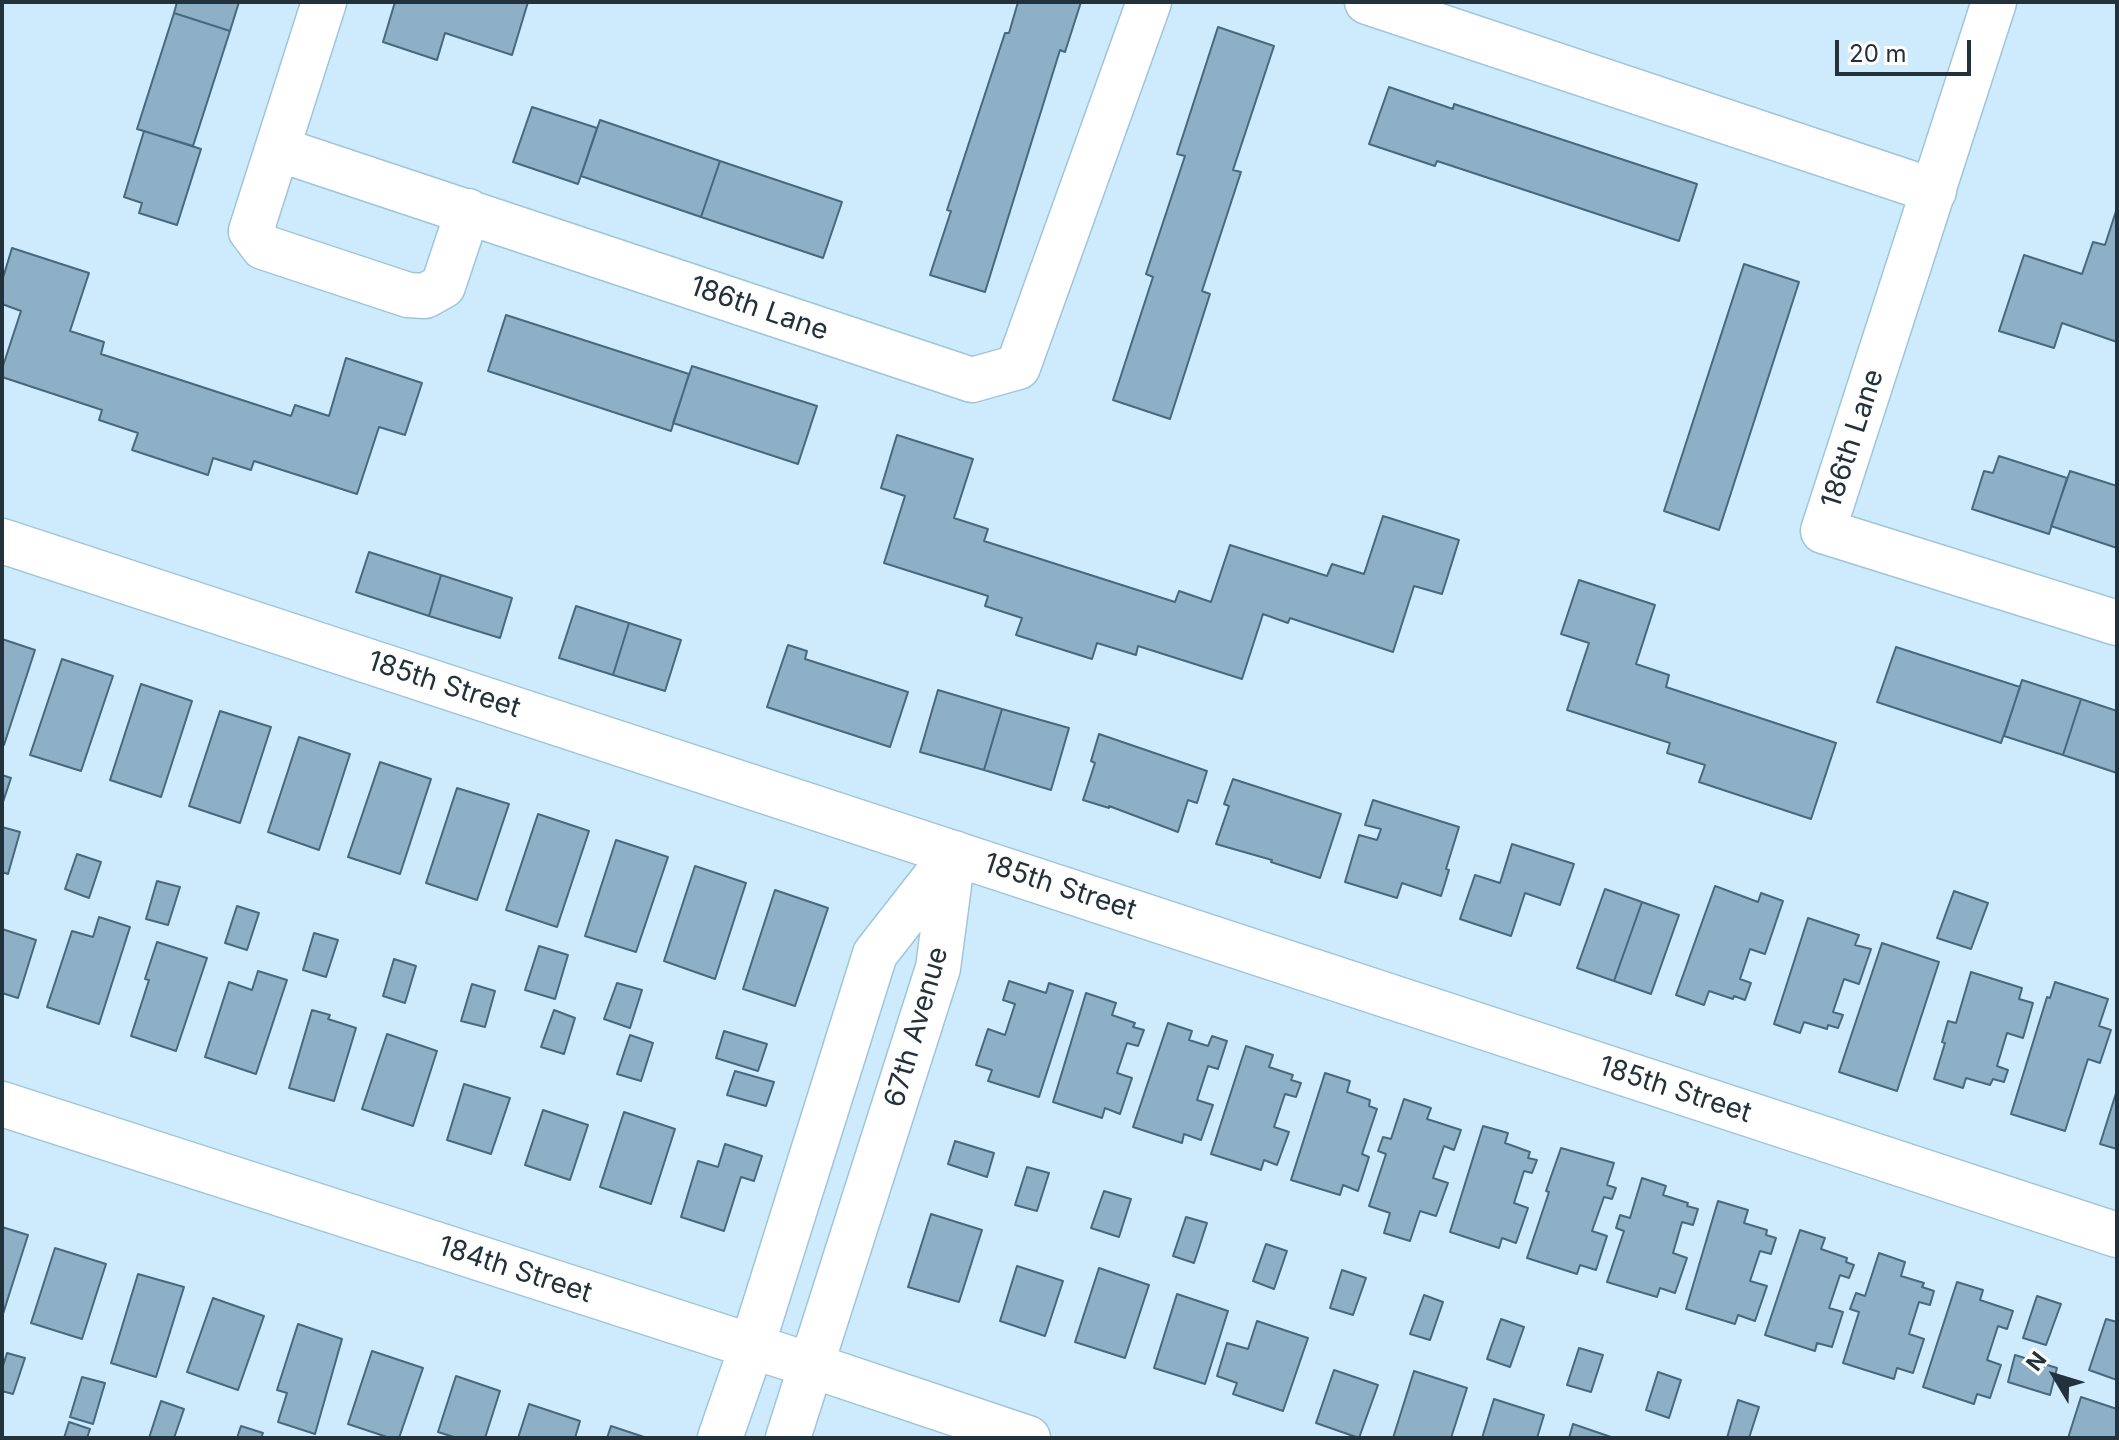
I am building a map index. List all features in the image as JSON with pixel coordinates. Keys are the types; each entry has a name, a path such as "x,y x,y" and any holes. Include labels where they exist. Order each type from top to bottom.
{"street":[{"path":"324,2 251,231 263,247 408,295 425,296 443,286 468,211"},
{"name":"186th Lane","path":"278,149 972,380 1018,367 1149,2"},
{"path":"1367,2 1934,191"},
{"name":"186th Lane","path":"1994,2 1823,531 2117,623"},
{"name":"185th Street","path":"2,541 2117,1235"},
{"name":"67th Avenue","path":"720,1438 752,1346 875,954 954,853"},
{"name":"67th Avenue","path":"788,1438 938,968 954,853"},
{"name":"184th Street","path":"2,1104 1028,1438"}],"building":[{"path":"177,2 239,2 230,31 174,13"},
{"path":"395,2 528,2 512,55 445,33 437,60 383,42"},
{"path":"1018,2 1081,2 1065,52 1060,50 985,292 930,275 951,211 947,210"},
{"path":"174,13 230,31 193,146 137,129"},
{"path":"1218,27 1274,46 1233,170 1241,172 1202,291 1210,294 1170,419 1113,400 1153,277 1146,274 1185,156 1177,154"},
{"path":"1389,87 1453,109 1454,104 1697,184 1679,241 1437,161 1435,166 1369,144"},
{"path":"532,107 597,128 578,184 513,162"},
{"path":"600,120 720,161 701,217 581,176"},
{"path":"144,131 201,149 177,225 139,213 142,203 124,197"},
{"path":"720,161 842,202 823,258 701,217"},
{"path":"2117,208 2117,342 2062,323 2054,348 1999,331 2024,255 2082,274 2093,242 2105,245"},
{"path":"12,248 89,273 70,331 104,342 101,354 291,416 295,405 329,416 346,358 422,383 405,435 379,427 357,494 254,461 251,470 213,458 208,475 132,450 138,433 99,420 102,410 2,377 21,311 2,304 2,281"},
{"path":"1744,264 1799,282 1719,530 1664,511"},
{"path":"506,315 689,374 671,431 488,371"},
{"path":"692,366 817,406 798,464 673,423"},
{"path":"897,435 973,459 954,518 988,529 984,541 1175,602 1179,591 1211,602 1230,545 1327,576 1332,564 1364,574 1383,516 1459,540 1442,594 1414,586 1393,652 1290,618 1288,623 1263,614 1242,679 1138,646 1136,655 1097,643 1092,659 1016,635 1022,618 985,606 988,596 884,563 905,496 881,488"},
{"path":"1999,456 2067,478 2049,534 1972,509 1984,471 1993,473"},
{"path":"2070,471 2117,486 2117,548 2051,526"},
{"path":"369,552 441,575 429,616 356,592"},
{"path":"441,575 512,598 500,638 429,616"},
{"path":"1579,580 1655,605 1636,664 1669,675 1666,687 1836,743 1811,819 1699,782 1705,765 1667,753 1670,743 1567,710 1589,643 1561,634"},
{"path":"576,606 629,623 613,675 559,658"},
{"path":"629,623 681,640 665,691 613,675"},
{"path":"2,639 35,650 4,745 2,745"},
{"path":"788,645 807,651 805,659 908,692 890,747 767,707"},
{"path":"1896,647 2020,687 2001,743 1877,702"},
{"path":"62,659 113,676 81,771 30,755"},
{"path":"2022,680 2081,699 2063,755 2004,736"},
{"path":"141,684 192,701 161,797 110,780"},
{"path":"938,690 1002,709 984,770 920,752"},
{"path":"2081,699 2117,711 2117,773 2063,755"},
{"path":"1002,709 1069,728 1051,790 984,770"},
{"path":"220,711 271,727 240,823 189,806"},
{"path":"1099,734 1207,771 1197,803 1188,800 1178,832 1109,806 1083,800 1095,763 1091,761"},
{"path":"299,737 350,754 319,850 268,832"},
{"path":"380,762 431,779 400,874 348,857"},
{"path":"2,775 11,778 2,805"},
{"path":"1233,779 1341,814 1320,878 1216,844 1229,806 1224,804"},
{"path":"457,788 509,804 477,900 426,883"},
{"path":"1373,800 1459,827 1441,896 1402,883 1397,898 1345,882 1359,835 1377,840 1381,829 1365,825"},
{"path":"538,814 589,831 557,927 506,910"},
{"path":"2,827 20,832 8,874 2,872"},
{"path":"616,840 668,857 636,952 585,936"},
{"path":"1512,844 1574,864 1560,905 1525,893 1511,936 1460,919 1475,875 1500,883"},
{"path":"77,854 101,862 89,898 65,889"},
{"path":"695,866 746,883 715,979 664,961"},
{"path":"157,881 180,887 168,925 146,919"},
{"path":"1715,886 1758,902 1761,893 1783,901 1765,954 1750,949 1740,979 1751,983 1745,1000 1709,991 1704,1005 1676,995"},
{"path":"1605,889 1642,902 1614,981 1577,968"},
{"path":"775,890 828,908 795,1006 743,989"},
{"path":"1954,891 1988,903 1971,949 1937,938"},
{"path":"1642,902 1679,915 1651,994 1614,981"},
{"path":"237,906 259,913 247,950 225,943"},
{"path":"99,917 130,927 99,1024 47,1007 72,931 93,937"},
{"path":"1808,918 1859,935 1855,945 1871,949 1859,984 1844,979 1833,1012 1843,1015 1838,1028 1828,1025 1827,1029 1804,1022 1800,1033 1774,1024"},
{"path":"2,929 36,940 18,998 2,993"},
{"path":"314,933 338,940 326,977 303,970"},
{"path":"157,942 207,958 176,1051 131,1036 149,980 145,979"},
{"path":"1882,943 1939,962 1897,1091 1839,1072"},
{"path":"539,946 568,955 555,999 525,990"},
{"path":"394,959 416,966 405,1003 383,996"},
{"path":"258,971 287,980 256,1074 205,1057 229,982 252,990"},
{"path":"1971,972 2022,988 2019,999 2033,1003 2023,1038 2007,1033 1997,1066 2008,1070 2004,1082 1993,1079 1990,1085 1966,1078 1963,1088 1934,1079 1948,1021 1956,1023"},
{"path":"1009,981 1046,993 1049,983 1073,991 1039,1097 988,1081 992,1070 976,1065 988,1029 1005,1035 1015,1004 1003,1000"},
{"path":"2055,982 2108,999 2099,1026 2111,1030 2100,1063 2088,1059 2065,1131 2011,1114 2047,997 2050,998"},
{"path":"617,983 642,990 630,1028 604,1019"},
{"path":"472,984 495,991 485,1027 461,1021"},
{"path":"1086,993 1116,1003 1112,1015 1135,1023 1133,1027 1144,1030 1138,1046 1127,1043 1117,1073 1132,1078 1120,1114 1105,1108 1102,1118 1053,1102"},
{"path":"312,1010 356,1028 334,1101 289,1088"},
{"path":"554,1010 575,1018 564,1054 541,1047"},
{"path":"1168,1023 1192,1031 1189,1040 1208,1046 1212,1036 1227,1041 1218,1069 1208,1066 1197,1100 1213,1105 1201,1140 1184,1134 1182,1143 1133,1127"},
{"path":"724,1031 767,1044 758,1071 716,1058"},
{"path":"387,1034 437,1051 413,1126 362,1109"},
{"path":"630,1035 653,1043 641,1081 617,1074"},
{"path":"1246,1046 1273,1055 1269,1067 1293,1075 1291,1080 1301,1083 1296,1097 1285,1094 1274,1127 1289,1132 1277,1165 1264,1160 1261,1170 1211,1154"},
{"path":"735,1071 774,1082 766,1106 727,1095"},
{"path":"1325,1073 1350,1081 1347,1092 1370,1100 1369,1106 1377,1109 1362,1154 1369,1157 1358,1191 1343,1185 1340,1195 1291,1180"},
{"path":"464,1084 510,1098 491,1154 447,1140"},
{"path":"2117,1090 2117,1149 2100,1144"},
{"path":"1404,1099 1431,1108 1427,1119 1461,1130 1454,1150 1444,1146 1433,1178 1448,1183 1436,1216 1420,1211 1410,1241 1384,1233 1390,1213 1369,1206 1386,1154 1378,1151 1383,1137 1391,1139"},
{"path":"543,1110 588,1125 570,1180 525,1165"},
{"path":"624,1112 675,1129 651,1204 600,1187"},
{"path":"1483,1126 1508,1133 1505,1143 1530,1152 1528,1158 1537,1160 1532,1173 1524,1171 1514,1203 1528,1208 1516,1243 1502,1238 1499,1248 1450,1232"},
{"path":"955,1141 994,1153 987,1177 948,1164"},
{"path":"725,1144 762,1156 754,1181 741,1177 724,1231 681,1217 698,1161 718,1167"},
{"path":"1561,1148 1614,1163 1607,1185 1616,1188 1612,1199 1604,1197 1592,1231 1607,1236 1596,1270 1580,1265 1577,1274 1527,1258"},
{"path":"1027,1167 1049,1173 1037,1211 1015,1205"},
{"path":"1642,1178 1666,1186 1663,1195 1698,1209 1693,1225 1682,1222 1673,1253 1687,1258 1675,1293 1660,1288 1657,1297 1607,1282 1624,1231 1616,1228 1620,1215 1630,1218"},
{"path":"1104,1191 1131,1199 1119,1237 1091,1228"},
{"path":"1718,1201 1748,1210 1744,1223 1767,1230 1766,1235 1776,1238 1771,1254 1760,1251 1750,1281 1767,1286 1755,1321 1738,1315 1735,1324 1686,1309"},
{"path":"931,1214 982,1230 959,1302 908,1287"},
{"path":"1186,1217 1207,1223 1194,1263 1173,1256"},
{"path":"2,1227 28,1235 2,1317"},
{"path":"1800,1230 1825,1238 1821,1249 1847,1258 1846,1262 1854,1265 1849,1278 1840,1275 1829,1308 1843,1312 1832,1347 1817,1343 1815,1351 1765,1335"},
{"path":"1266,1244 1287,1251 1274,1289 1253,1281"},
{"path":"55,1248 106,1264 82,1339 31,1323"},
{"path":"1879,1253 1905,1262 1901,1276 1924,1283 1922,1287 1934,1291 1930,1305 1919,1302 1909,1334 1924,1339 1913,1373 1897,1368 1894,1379 1843,1363 1859,1312 1850,1309 1856,1293 1865,1296"},
{"path":"1017,1266 1063,1281 1045,1336 1000,1321"},
{"path":"1099,1268 1149,1285 1125,1358 1075,1342"},
{"path":"1342,1270 1366,1278 1353,1315 1330,1308"},
{"path":"138,1274 184,1287 156,1377 111,1363"},
{"path":"1957,1282 1983,1290 1980,1300 2013,1311 2007,1329 1998,1326 1987,1360 2001,1365 1990,1398 1977,1394 1974,1404 1923,1387"},
{"path":"1177,1294 1228,1311 1205,1384 1154,1368"},
{"path":"1424,1295 1443,1302 1430,1340 1410,1334"},
{"path":"2037,1296 2061,1304 2046,1345 2023,1338"},
{"path":"213,1298 264,1316 238,1390 187,1372"},
{"path":"1501,1319 1524,1327 1510,1367 1487,1359"},
{"path":"2106,1319 2117,1322 2117,1380 2089,1370"},
{"path":"1257,1321 1308,1338 1283,1411 1233,1394 1237,1383 1217,1376 1227,1343 1248,1349"},
{"path":"298,1324 342,1339 315,1434 278,1422 287,1393 277,1390"},
{"path":"1579,1348 1603,1355 1591,1392 1567,1385"},
{"path":"372,1351 423,1368 399,1438 348,1424"},
{"path":"7,1353 25,1358 13,1394 2,1391 2,1369"},
{"path":"2015,1355 2057,1368 2050,1395 2008,1382"},
{"path":"1334,1370 1378,1385 1359,1438 1316,1423"},
{"path":"1414,1371 1467,1388 1451,1438 1393,1438"},
{"path":"1658,1372 1681,1380 1669,1418 1646,1410"},
{"path":"456,1376 500,1391 485,1438 457,1438 438,1432"},
{"path":"82,1377 105,1383 93,1424 70,1417"},
{"path":"2081,1397 2117,1409 2117,1438 2068,1438"},
{"path":"1494,1399 1544,1415 1537,1438 1482,1438"},
{"path":"1738,1400 1759,1407 1749,1438 1727,1438"},
{"path":"161,1401 184,1409 174,1438 149,1438"},
{"path":"529,1404 580,1421 575,1438 518,1438"},
{"path":"69,1422 90,1429 87,1438 64,1438"},
{"path":"1573,1424 1614,1438 1569,1438"},
{"path":"241,1426 263,1433 261,1438 237,1438"},
{"path":"611,1426 647,1438 607,1438"}]}
